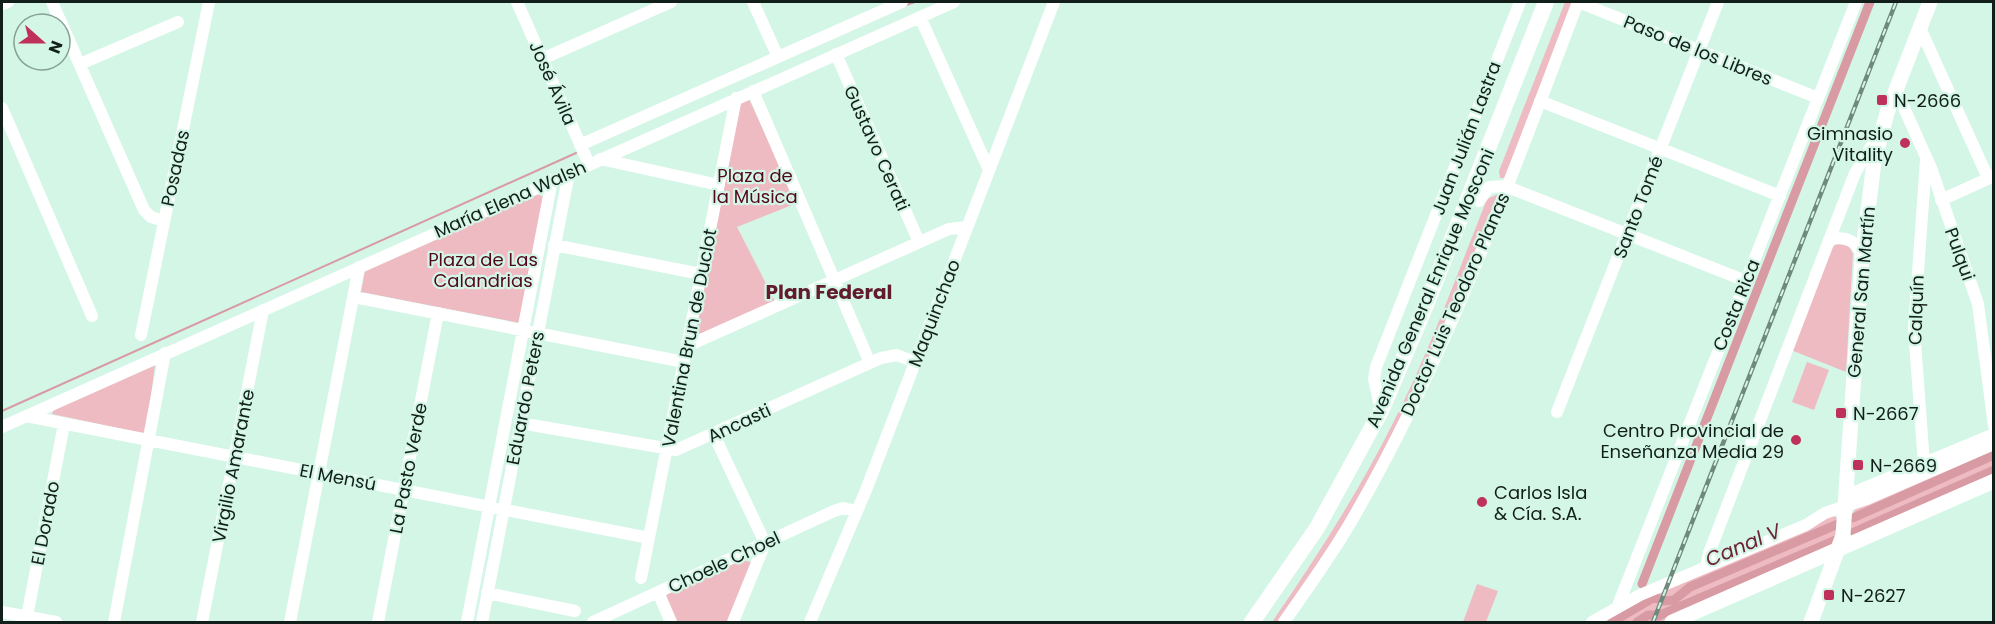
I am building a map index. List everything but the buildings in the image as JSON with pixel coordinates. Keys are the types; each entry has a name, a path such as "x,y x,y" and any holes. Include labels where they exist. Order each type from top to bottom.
{"highway":[{"name":"Avenida General Enrique Mosconi","path":"1252,622 1317,528 1381,411 1426,306 1546,2"},
{"name":"Avenida General Enrique Mosconi","path":"1265,622 1336,516 1377,442 1413,363 1557,2"}],"main road":[{"name":"General San Martín","path":"1811,622 1840,548 1862,259 1871,181 1882,129 1930,2"},
{"path":"1672,622 1994,481"},
{"path":"1813,560 1826,564 1828,580"}],"street":[{"path":"2,4 8,2"},
{"path":"52,2 144,210 151,217 164,220"},
{"name":"Posadas","path":"141,335 209,2"},
{"name":"José Ávila","path":"517,2 580,145 594,161"},
{"path":"542,59 671,2"},
{"path":"753,2 778,57"},
{"name":"María Elena Walsh","path":"580,145 902,2"},
{"name":"María Elena Walsh","path":"2,427 954,2"},
{"name":"Maquinchao","path":"810,622 915,362 1054,2"},
{"name":"Juan Julián Lastra","path":"1381,411 1374,379 1376,367 1520,2"},
{"name":"Paso de los Libres","path":"1578,2 1818,98"},
{"name":"Doctor Luis Teodoro Planas","path":"1284,622 1345,532 1393,443 1448,332 1578,2"},
{"name":"Santo Tomé","path":"1557,412 1718,2"},
{"name":"Costa Rica","path":"1617,608 1856,2"},
{"path":"920,16 989,170"},
{"path":"80,64 178,21"},
{"path":"1920,28 1991,177 1941,200"},
{"name":"Gustavo Cerati","path":"836,54 919,242"},
{"name":"Pulqui","path":"1896,90 1926,156 1981,315 1994,426"},
{"path":"753,91 870,363"},
{"name":"Valentina Brun de Duclot","path":"642,578 736,98"},
{"path":"1540,101 1779,196"},
{"path":"2,108 92,316"},
{"path":"1706,567 1709,553 1859,164 1882,129"},
{"name":"Calquín","path":"1924,464 1914,344 1926,156"},
{"path":"594,161 719,185"},
{"name":"Eduardo Peters","path":"482,622 569,173"},
{"name":"Eduardo Peters","path":"468,622 552,180"},
{"path":"1479,201 1492,186 1507,187 1746,281"},
{"path":"687,346 951,228 967,227"},
{"path":"1829,240 1840,238 1850,241 1858,247 1862,259"},
{"path":"554,245 701,274"},
{"path":"290,622 359,267"},
{"path":"354,297 684,362"},
{"name":"Virgilio Amarante","path":"202,622 262,310"},
{"name":"La Pasto Verde","path":"378,622 438,313"},
{"path":"114,622 165,354"},
{"name":"Ancasti","path":"520,423 667,450 681,449 870,363 892,356 915,362"},
{"name":"El Mensú","path":"27,416 649,538"},
{"name":"El Dorado","path":"26,620 64,424"},
{"path":"1592,622 1640,595 1706,567 1924,464 1994,434"},
{"path":"714,435 765,543 733,622"},
{"path":"1845,501 1994,444"},
{"name":"Choele Choel","path":"596,622 839,509 856,511"},
{"path":"658,592 671,622"},
{"path":"487,593 575,611"},
{"path":"2,612 26,620 56,622"}],"green space":[{"path":"1565,2 1574,2 1505,178 1500,178 1499,171"},
{"name":"Plaza de la Música","path":"749,99 797,203 737,227 776,303 696,337 692,332 738,105"},
{"name":"Plaza de Las Calandrias","path":"537,194 544,197 520,323 361,292 365,271"},
{"path":"1498,194 1451,317 1353,512 1280,622 1272,622 1336,525 1380,449 1431,340 1487,199"},
{"path":"1837,243 1849,246 1853,254 1846,372 1791,350 1829,251"},
{"path":"1807,362 1829,370 1814,410 1792,402"},
{"path":"155,365 146,434 52,414 54,410"},
{"path":"1993,449 1993,476 1851,535 1851,517 1856,508"},
{"path":"1833,515 1837,518 1836,542 1823,551 1661,622 1602,622 1622,610"},
{"path":"742,560 751,562 732,622 674,622 666,596 669,592"},
{"path":"1477,584 1498,591 1486,622 1463,622"}],"waterway":[{"path":"906,5 915,2"},
{"path":"1642,584 1870,2"},
{"path":"2,411 576,153"},
{"name":"Canal V","path":"1853,518 1994,455"},
{"path":"1854,532 1994,470"},
{"name":"Canal V","path":"1664,601 1674,600 1690,587 1838,524"},
{"path":"1658,616 1836,540"},
{"name":"Canal V","path":"1612,622 1653,598 1660,599"},
{"path":"1637,622 1648,615 1654,615"}],"railway":[{"path":"1653,622 1896,2"}],"place":[{"name":"N-2666","path":"1882,100"},
{"name":"Gimnasio Vitality","path":"1905,143"},
{"name":"N-2667","path":"1841,413"},
{"name":"Centro Provincial de Enseñanza Media 29","path":"1796,440"},
{"name":"N-2669","path":"1858,465"},
{"name":"Carlos Isla & Cía. S.A.","path":"1482,502"},
{"name":"N-2627","path":"1829,595"}],"district":[{"name":"Plan Federal","path":"829,292"}]}
